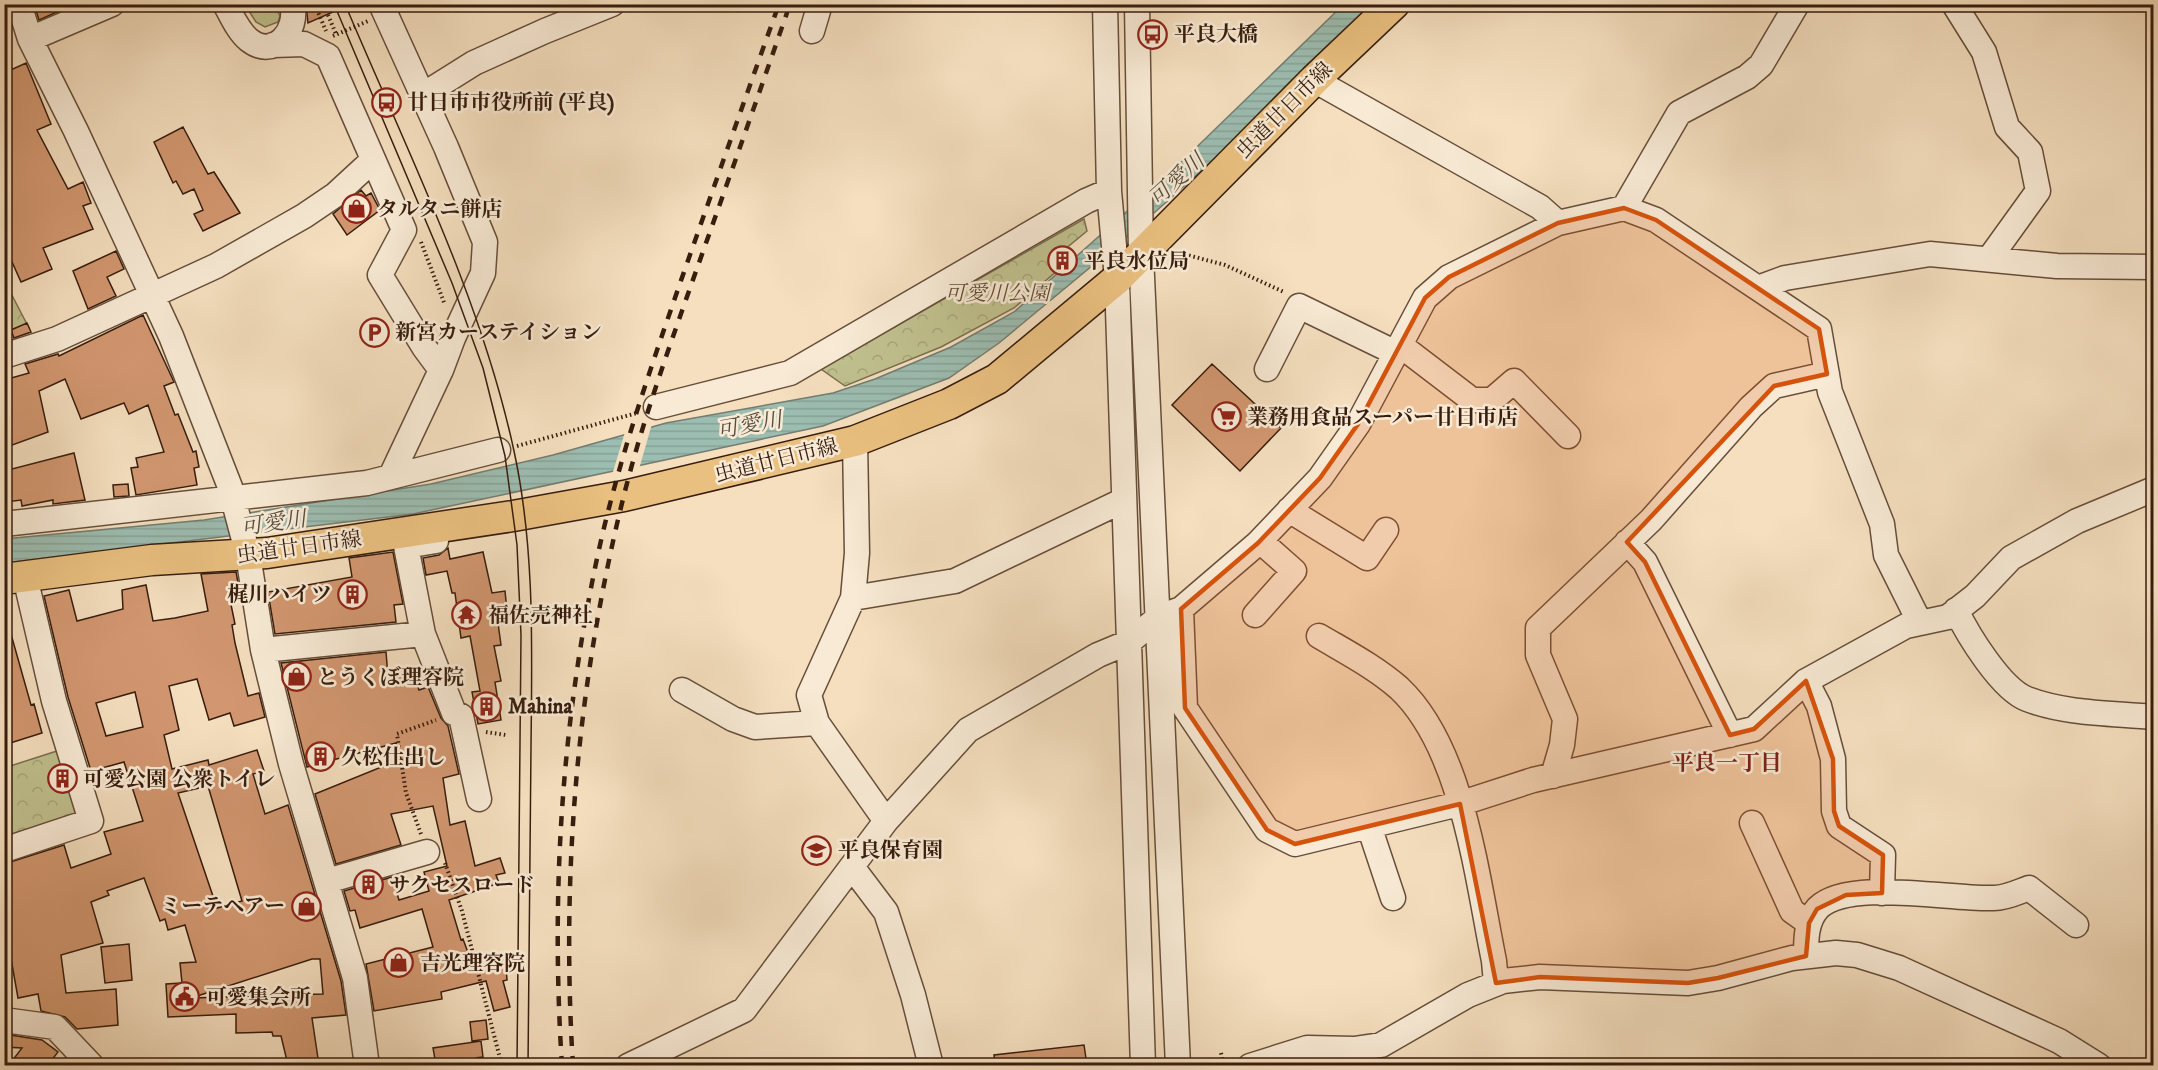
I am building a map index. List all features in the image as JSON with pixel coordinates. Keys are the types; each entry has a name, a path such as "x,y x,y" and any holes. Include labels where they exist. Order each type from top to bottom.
{"main road":[{"name":"虫道廿日市線","path":"15,578 456,525 624,496 855,441 949,404 997,379 1137,254 1394,4"}],"street":[{"path":"19,4 30,39 152,294 216,450 234,503 246,549 263,650 291,764 355,978 367,1065"},
{"path":"30,39 112,4"},
{"path":"225,4 250,41 261,46 303,44 314,47"},
{"path":"423,95 474,63 612,4"},
{"path":"812,31 820,4"},
{"path":"1105,4 1109,194 1137,254 1170,613 1185,708 1267,830 1295,844 1459,804 1553,776 1754,729 1806,681 1906,626 1948,617 1975,596 2011,558 2077,521 2154,489"},
{"path":"1137,4 1141,178 1124,500 1143,1065"},
{"path":"1624,208 1679,113 1747,77 1761,65 1797,4"},
{"path":"1954,4 1984,52 2007,128 2030,152 2038,191 1989,259"},
{"path":"273,45 284,39 292,29 295,18 292,5"},
{"path":"292,5 307,39 329,58 404,230 380,275 424,347 441,370"},
{"path":"383,9 480,227 486,258 478,287 391,477"},
{"path":"1314,80 1540,207 1558,223"},
{"path":"4,356 57,339 216,266 304,216 335,195 373,160"},
{"path":"657,407 790,372 1086,201 1109,194"},
{"path":"628,1065 744,1011 886,821 968,730 1098,655 1128,642 1170,613 1260,541 1320,478 1358,424 1425,298 1449,277 1558,223 1624,208 1656,220 1819,329 1830,392 1882,524 1886,555 1920,623"},
{"path":"1758,288 1785,278 1930,254 2056,266 2154,267"},
{"path":"1267,369 1299,306 1398,349 1472,400 1492,400 1514,381 1568,436"},
{"path":"1553,776 1562,746 1565,719 1538,655 1538,628 1651,520 1751,407 1774,386 1827,374"},
{"path":"855,441 857,553 853,598 809,695 817,723 886,821"},
{"path":"4,524 234,503 367,483 508,448"},
{"path":"853,598 955,581 1124,500"},
{"path":"1289,510 1364,567 1386,530"},
{"path":"456,525 449,539 406,546 423,634 454,713 461,716 478,799"},
{"path":"1255,615 1294,571 1260,541"},
{"path":"1627,542 1646,562 1730,735"},
{"path":"4,850 91,821 15,578"},
{"path":"1956,610 1967,633 1995,672 2025,698 2076,710 2154,717"},
{"path":"1170,613 1178,1065"},
{"path":"263,650 423,634"},
{"path":"1319,636 1375,669 1401,690 1431,729 1452,776 1494,961 1496,983"},
{"path":"1806,681 1819,706 1833,759 1834,811 1839,826 1883,855 1882,893"},
{"path":"682,690 733,719 755,727 817,723"},
{"path":"1369,826 1393,898"},
{"path":"1751,833 1792,911 1809,923"},
{"path":"327,881 427,852"},
{"path":"852,867 886,912 911,989 931,1065"},
{"path":"1806,956 1809,923 1817,909 1830,899 1846,895 1882,893 1995,898 2029,888 2076,925"},
{"path":"1251,1065 1307,1048 1354,1049 1381,1045 1468,995 1496,983 1540,977 1688,983 1806,956 1836,953 1879,960 2059,1041 2099,1065"},
{"path":"4,1020 56,1027 92,1065"}],"path":[{"path":"328,15 338,33 383,9"},
{"path":"1137,254 1225,265 1289,295 1299,306"},
{"path":"508,448 559,436 657,407"},
{"path":"454,713 397,734 406,793 427,852 434,864 446,862 462,911 502,1065"},
{"path":"1221,1053 1224,1065"}],"highlighted area":[{"path":"1624,208 1656,220 1819,329 1827,374 1774,386 1627,542 1645,562 1730,735 1754,729 1806,681 1833,759 1834,811 1839,826 1883,855 1882,893 1846,895 1817,909 1809,923 1806,956 1718,978 1688,983 1540,977 1496,983 1460,804 1295,844 1267,830 1185,708 1181,609 1258,543 1320,478 1358,424 1425,298 1449,277 1558,223"}],"green space":[{"path":"245,5 275,5 280,16 278,22 265,27 256,22"},
{"name":"可愛川公園","path":"1084,219 1087,231 1053,259 1058,270 1014,308 941,347 845,386 821,369"},
{"path":"4,280 29,328 5,336 4,336"},
{"path":"60,750 82,821 5,847 4,768"}],"water":[{"name":"可愛川","path":"1343,5 1374,5 1217,157 1128,236 999,343 949,378 823,426 413,514 5,563 4,539 204,520 431,484 553,455 666,423 833,393 875,379 951,347 1014,312 1171,172"}],"pier":[{"path":"652,424 639,469 612,475 625,432"}],"building":[{"path":"34,4 75,4 39,20"},
{"path":"306,4 351,4 308,23"},
{"path":"26,63 51,124 37,130 68,189 83,182 91,203 83,206 93,229 43,248 52,269 21,282 4,244 4,73"},
{"path":"183,127 208,174 214,172 240,213 203,231 194,214 203,210 194,189 183,194 176,181 173,183 154,142"},
{"path":"361,190 366,196 371,193 380,210 347,235 333,214"},
{"path":"116,251 124,269 107,277 116,296 88,309 73,271"},
{"path":"143,315 174,382 164,386 175,415 178,414 193,452 196,451 199,467 194,468 197,485 136,495 131,468 138,467 136,458 164,452 148,405 129,414 124,403 81,419 65,379 39,391 48,432 4,448 4,380 29,373 25,364 58,354 59,356"},
{"path":"27,323 31,332 14,338 11,330"},
{"name":"業務用食品スーパー廿日市店","path":"1212,364 1281,428 1240,471 1172,405"},
{"path":"74,453 85,500 53,504 53,500 22,506 21,500 6,502 4,471"},
{"path":"128,484 129,496 114,497 113,485"},
{"path":"448,548 450,559 483,552 492,593 505,591 508,621 498,623 501,645 494,646 501,681 495,682 501,720 478,724 472,692 480,691 470,636 461,638 455,593 452,593 447,571 426,575 423,558 439,555"},
{"path":"393,552 403,604 394,605 396,622 275,634 268,592 352,577 349,558"},
{"path":"236,572 239,588 228,590 235,624 232,625 235,643 248,696 259,693 265,717 234,726 230,713 209,720 197,679 169,686 179,730 164,735 172,769 208,760 209,765 257,750 264,771 253,774 265,814 288,805 341,981 346,1015 312,1018 319,1065 288,1065 281,1036 273,1036 272,1032 236,1033 236,1014 168,1017 166,984 182,983 180,963 196,962 185,925 168,930 165,919 160,921 144,878 107,891 109,895 91,902 103,943 61,955 66,993 116,989 118,1025 77,1029 65,1017 41,1011 38,994 18,998 10,953 4,953 4,864 64,845 71,868 111,854 104,832 143,821 124,762 91,771 68,697 44,596 69,590 77,621 123,609 122,590 146,585 153,621 175,618 208,611 201,574","holes":["135,692 143,727 106,736 96,703","208,786 242,901 217,908 178,793","312,959 320,959 323,994 191,998"]},
{"path":"9,627 31,705 34,704 42,733 4,745 4,628"},
{"path":"386,652 388,676 412,669 419,690 428,687 441,718 448,726 459,774 443,778 450,825 465,821 475,866 500,858 505,873 496,875 499,883 449,900 461,940 463,939 473,966 505,956 507,980 503,981 510,1007 494,1011 486,981 441,992 442,999 374,1011 366,964 433,947 422,909 360,928 355,910 350,911 344,891 392,877 399,900 429,891 424,872 447,866 433,806 391,814 401,845 336,864 315,794 401,759 396,743 307,767 281,663"},
{"path":"129,944 132,980 105,983 101,947"},
{"path":"486,1020 488,1039 472,1041 470,1022"},
{"path":"4,1034 42,1040 58,1052 48,1065 9,1065 22,1048 4,1047"},
{"path":"481,1041 483,1057 476,1058 477,1065 436,1065 433,1048"},
{"path":"1084,1045 1087,1065 995,1065 994,1055"}],"tram line":[{"path":"334,4 452,283 483,368 505,456 517,545 521,635 517,1066"},
{"path":"345,4 417,169 462,280 500,394 521,488 529,561 532,635 528,1066"}],"railway":[{"path":"562,1066 558,941 562,816 574,692 595,568 613,492 647,380 779,4"},
{"path":"573,1066 569,923 571,851 584,710 607,569 630,470 647,413 790,4"}],"place":[{"name":"平良大橋","path":"1153,34"},
{"name":"廿日市市役所前 (平良)","path":"386,102"},
{"name":"タルタニ餅店","path":"356,209"},
{"name":"平良水位局","path":"1063,261"},
{"name":"新宮カーステイション","path":"374,332"},
{"name":"業務用食品スーパー廿日市店","path":"1226,417"},
{"name":"梶川ハイツ","path":"353,594"},
{"name":"福佐売神社","path":"467,615"},
{"name":"とうくぼ理容院","path":"296,677"},
{"name":"Mahina","path":"487,706"},
{"name":"久松仕出し","path":"320,757"},
{"name":"可愛公園 公衆トイレ","path":"62,779"},
{"name":"平良保育園","path":"817,850"},
{"name":"サクセスロード","path":"368,885"},
{"name":"ミーテヘアー","path":"306,906"},
{"name":"吉光理容院","path":"399,963"},
{"name":"可愛集会所","path":"185,997"}],"district":[{"name":"平良一丁目","path":"1727,762"}]}
